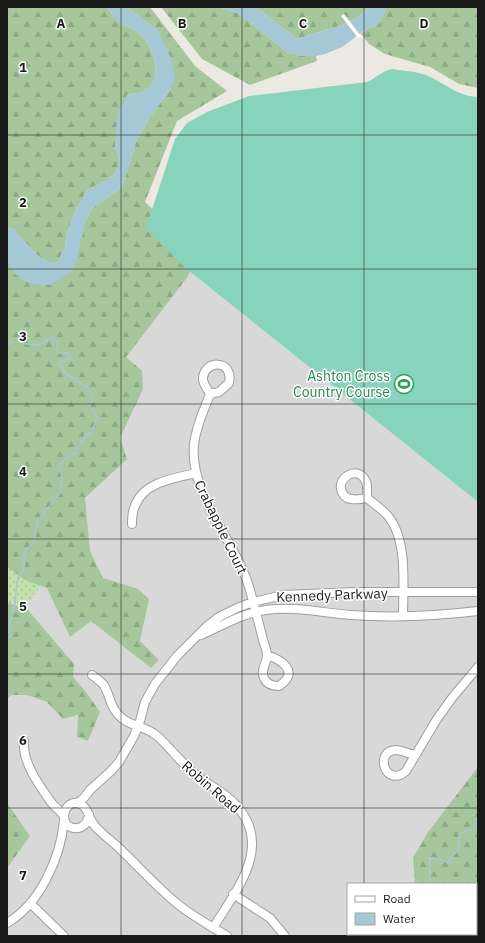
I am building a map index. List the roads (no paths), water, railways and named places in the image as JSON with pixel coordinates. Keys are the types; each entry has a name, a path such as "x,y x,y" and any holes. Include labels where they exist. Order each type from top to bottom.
{"street":[{"name":"Crabapple Court","path":"210,394 196,434 194,453 196,473 204,496 237,556 249,587 267,655"},
{"path":"132,524 134,506 139,497 144,493 162,482 196,473"},
{"path":"367,498 388,517 398,534 402,550 403,616"},
{"name":"Kennedy Parkway","path":"74,804 119,762 127,750 138,727 145,702 155,684 177,656 196,636 219,617 253,602 283,595 356,592 478,592"},
{"name":"Kennedy Parkway","path":"196,636 224,623 264,610 291,608 350,615 403,616 478,612"},
{"path":"415,755 452,698 478,667"},
{"name":"Robin Road","path":"92,675 103,685 110,704 118,715 128,723 153,733 161,738 197,776 224,793 244,814 251,836 251,858 248,869 213,928"},
{"path":"24,741 23,748 25,756 35,779 49,797 51,802 58,808 67,825 100,832"},
{"name":"Kennedy Parkway","path":"88,813 90,800 95,786"},
{"path":"49,797 62,804 83,805 93,824 100,832 117,845 173,900 198,919 228,936"},
{"path":"60,847 65,809 74,804"},
{"path":"7,924 19,915 30,903 52,869 60,847 66,837 87,823 88,813"},
{"path":"233,894 270,918 285,936"},
{"path":"30,903 64,936"}],"water":[{"path":"107,7 127,7 158,31 172,60 175,76 171,88 150,117 137,139 122,187 91,209 86,221 74,269 51,285 31,284 15,274 7,260 7,227 13,229 37,255 50,263 58,261 65,247 67,232 77,208 88,189 104,182 115,174 120,161 115,146 116,129 119,111 127,95 142,92 149,88 153,82 155,74 154,58 148,44 139,33 117,20"},
{"path":"218,7 256,7 297,39 342,25 359,17 368,7 388,7 377,26 368,28 342,47 325,54 316,56 302,56 287,52 238,13"}],"waterway":[{"path":"7,268 12,264"},
{"path":"7,639 11,636 9,627 15,603 17,582 24,568 24,553 34,542 37,522 60,493 62,476 59,467 65,459 75,453 85,436 93,431 97,416 89,406 93,401 90,389 65,373 59,362 70,359 68,353 58,353 57,342 53,337 39,345 26,344"},
{"path":"7,345 13,342"},
{"path":"430,883 430,858 448,862 458,850 460,833 474,829 478,815"}],"place":[{"name":"Ashton Cross Country Course","path":"404,384"}]}
